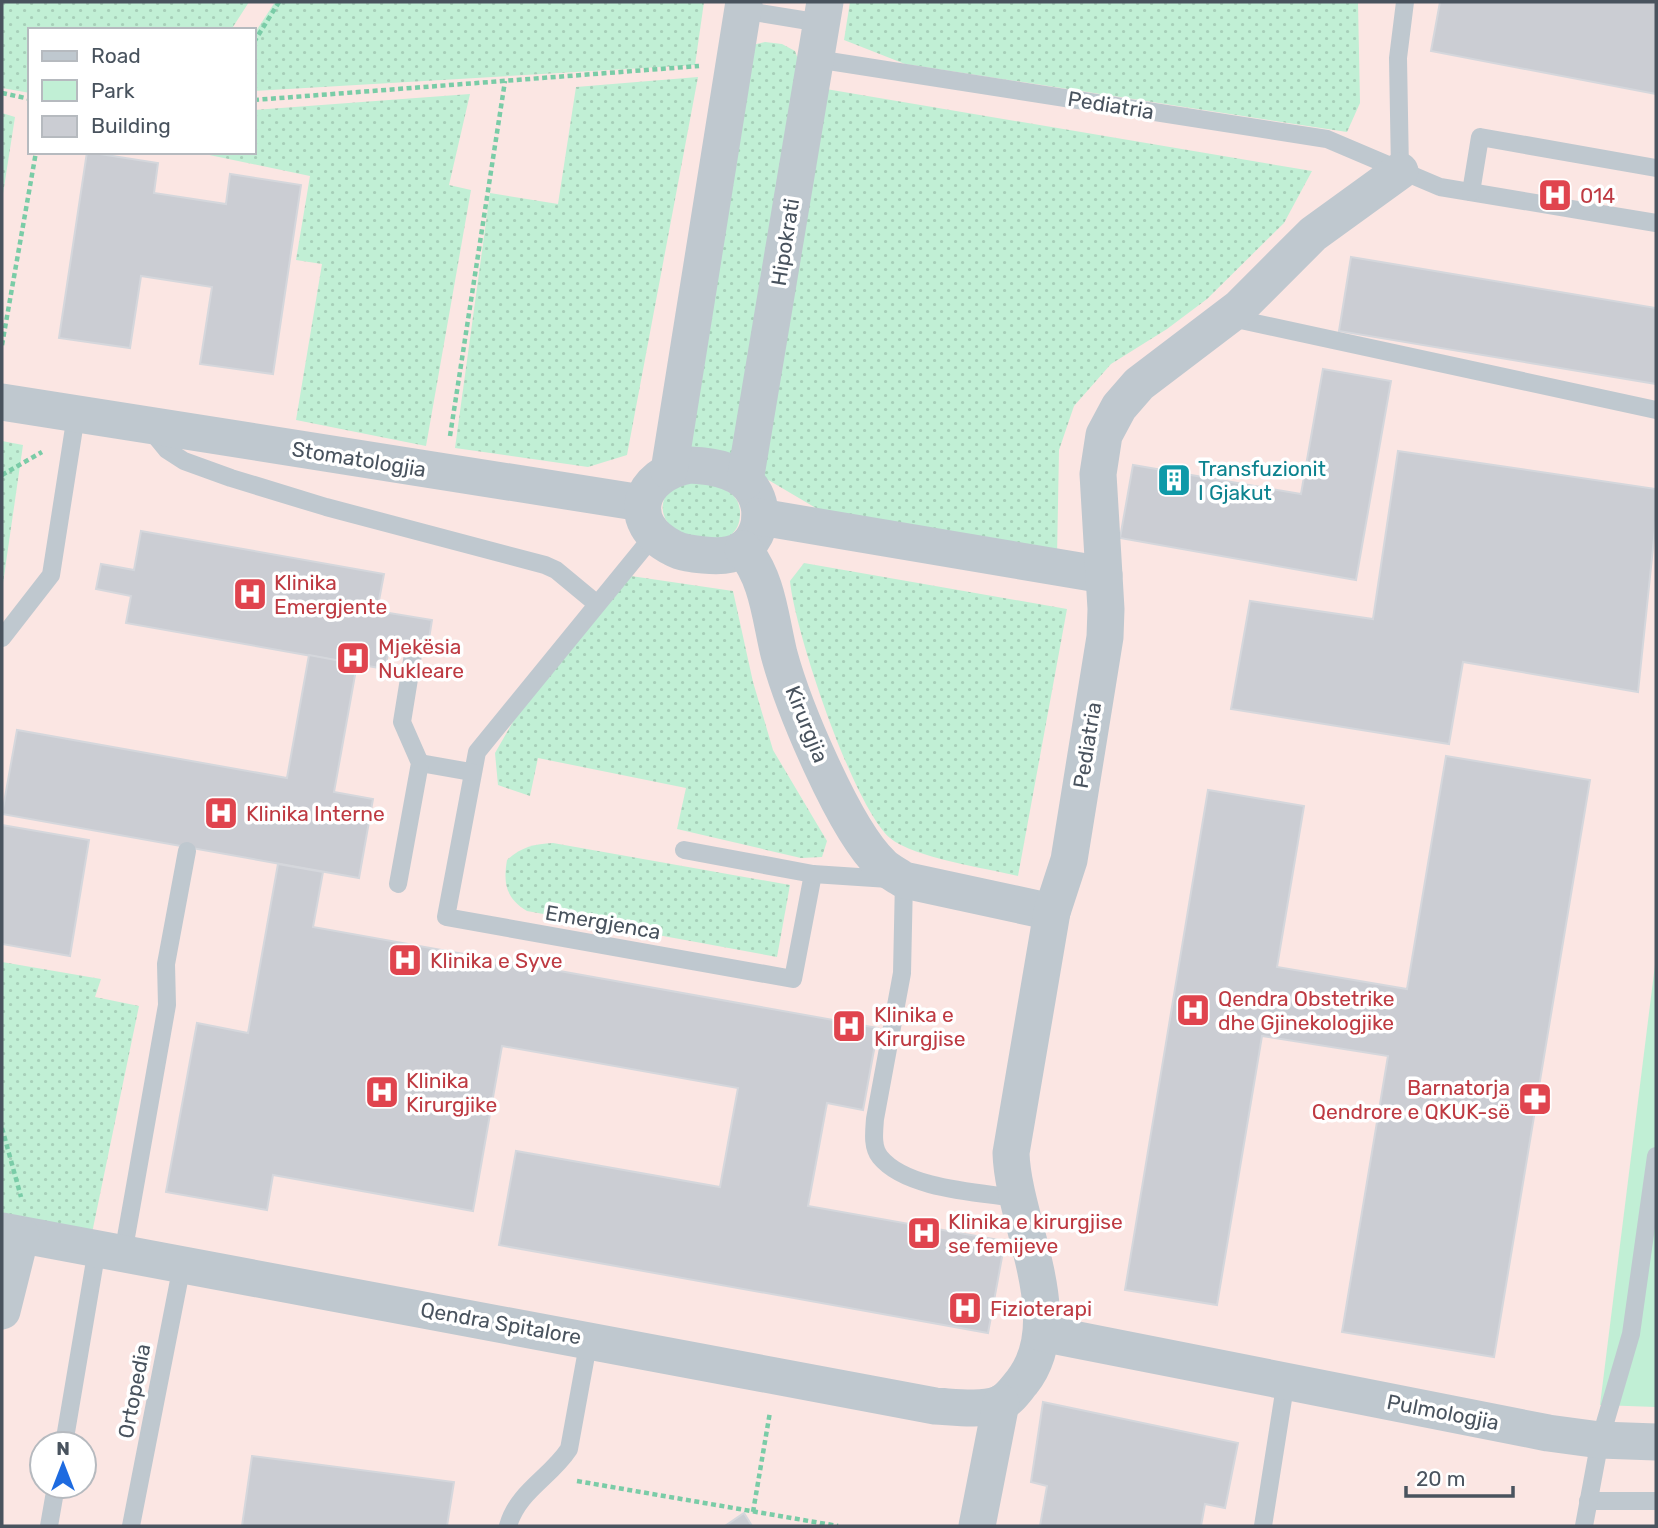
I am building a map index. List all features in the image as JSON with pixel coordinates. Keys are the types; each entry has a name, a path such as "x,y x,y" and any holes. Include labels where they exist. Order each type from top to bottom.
{"street":[{"path":"669,471 743,6"},
{"name":"Hipokrati","path":"745,481 823,12"},
{"name":"Pediatria","path":"1042,1333 1037,1278 1012,1181 1013,1132 1052,912 1069,860 1105,637 1098,474 1104,435 1119,407 1139,384 1227,317 1313,234 1400,171"},
{"name":"Stomatologjia","path":"2,402 75,425 147,426 445,473 648,519"},
{"path":"690,465 705,466 727,471 745,481 756,496 760,517 755,535 743,549 723,556 682,552 648,519 650,485 669,471 690,465"},
{"path":"760,517 1104,575"},
{"name":"Kirurgjia","path":"743,549 757,566 780,657 834,789 870,853 884,867 904,880 1052,912"},
{"path":"2,1311 11,1233"},
{"name":"Qendra Spitalore","path":"11,1233 589,1339 935,1406 980,1408 1001,1404"},
{"path":"977,1526 1001,1404 1028,1374 1042,1333"},
{"name":"Pulmologjia","path":"1042,1333 1548,1433 1600,1440 1656,1441"}],"lane":[{"path":"1400,171 1398,58 1405,2"},
{"path":"743,6 823,12"},
{"name":"Pediatria","path":"816,59 1326,139 1440,187 1656,223"},
{"path":"1471,192 1480,137 1656,168"},
{"path":"1227,317 1656,410"},
{"path":"2,638 51,575 75,425"},
{"path":"147,426 167,450 184,461 327,508 545,565 556,570 597,604"},
{"name":"Emergjenca","path":"648,519 597,604 541,677 477,752 471,772 446,917 793,979 813,874"},
{"path":"398,884 420,763 402,722 414,648"},
{"path":"420,763 471,772"},
{"name":"Kirurgjia","path":"684,850 813,874 904,880"},
{"path":"67,1430 167,1005 166,964 187,851"},
{"path":"904,880 902,973 875,1119 874,1139 879,1155 893,1169 914,1179 1016,1198"},
{"path":"1584,1526 1600,1440 1631,1334 1656,1156"},
{"name":"Ortopedia","path":"131,1526 182,1265"},
{"path":"508,1526 512,1510 527,1491 559,1463 569,1449 589,1339"},
{"path":"1263,1526 1286,1380"},
{"path":"49,1526 54,1500"},
{"path":"1588,1501 1656,1501"}],"path":[{"path":"256,39 279,2"},
{"path":"256,100 734,63"},
{"path":"445,473 505,81"},
{"path":"2,93 28,99"},
{"path":"2,345 36,154"},
{"path":"2,475 75,425"},
{"path":"2,1128 26,1214 11,1233"},
{"path":"753,1511 776,1376"},
{"path":"545,1476 838,1526"}],"shaded area":[{"path":"2,2 1656,2 1656,1526 2,1526"}],"green space":[{"path":"2,2 249,2 232,28 28,28 28,93 2,88"},
{"path":"275,2 704,2 695,65 256,91 256,31"},
{"path":"850,2 1358,2 1360,103 1347,132 905,64 844,40"},
{"path":"765,42 782,44 795,51 800,65 734,456 681,448 752,45"},
{"path":"698,77 627,455 588,467 455,448 490,193 558,204 576,87"},
{"path":"826,89 1312,171 1284,223 1207,299 1167,329 1111,364 1074,406 1059,450 1057,557 826,514 755,472"},
{"path":"470,94 449,185 471,190 426,446 296,420 322,264 296,260 310,176 205,154 256,154 256,110"},
{"path":"2,113 15,117 2,200"},
{"path":"2,441 23,445 2,590"},
{"path":"698,480 726,491 737,500 740,514 735,530 723,539 707,541 690,538 675,530 665,518 663,503 673,485"},
{"path":"804,563 1067,609 1018,876 951,862 916,851 890,838 875,820 843,756 803,638 790,581"},
{"path":"624,575 733,591 753,682 773,750 827,841 822,857 801,858 677,829 686,788 538,758 530,796 498,785 495,753 514,720"},
{"path":"553,843 790,885 777,957 527,911 514,901 508,890 505,876 507,860 528,847"},
{"path":"1656,957 1656,1407 1600,1405"},
{"path":"2,962 101,979 95,997 139,1006 92,1233 2,1216"}],"building":[{"path":"1440,2 1656,2 1656,94 1431,51"},
{"path":"87,154 158,163 154,193 226,204 230,174 301,185 273,374 200,364 212,287 141,276 130,348 59,338"},
{"path":"1351,257 1656,308 1656,384 1339,331"},
{"name":"Transfuzionit I Gjakut","path":"1323,369 1391,381 1356,580 1120,538 1133,465 1301,494"},
{"path":"1398,451 1656,489 1656,519 1638,692 1463,662 1449,744 1231,709 1250,601 1373,619"},
{"path":"141,531 384,574 377,611 432,620 428,645 391,639 385,669 126,623 131,596 96,589 101,564 134,570"},
{"path":"309,655 357,664 334,792 373,799 359,878 2,814 17,730 287,778"},
{"path":"1446,756 1590,780 1494,1357 1342,1332 1388,1056 1262,1036 1217,1305 1125,1290 1208,790 1304,806 1277,967 1407,989"},
{"path":"2,825 89,840 70,956 2,944"},
{"path":"278,864 323,872 313,927 878,1028 863,1110 827,1103 808,1206 1005,1241 988,1333 499,1245 516,1151 720,1187 738,1088 502,1046 473,1211 273,1175 267,1210 166,1192 197,1023 248,1033"},
{"path":"1043,1402 1238,1443 1225,1508 1205,1504 1201,1526 1040,1526 1047,1486 1031,1482"},
{"path":"252,1456 454,1482 447,1526 242,1526"},
{"path":"744,1513 752,1526 725,1526"}],"place":[{"name":"014","path":"1555,195"},
{"name":"Transfuzionit I Gjakut","path":"1174,480"},
{"name":"Klinika Emergjente","path":"250,594"},
{"name":"Mjekësia Nukleare","path":"353,658"},
{"name":"Klinika Interne","path":"221,813"},
{"name":"Klinika e Syve","path":"405,960"},
{"name":"Qendra Obstetrike dhe Gjinekologjike","path":"1193,1010"},
{"name":"Klinika e Kirurgjise","path":"849,1026"},
{"name":"Klinika Kirurgjike","path":"382,1092"},
{"name":"Barnatorja Qendrore e QKUK-së","path":"1535,1099"},
{"name":"Klinika e kirurgjise se femijeve","path":"924,1233"},
{"name":"Fizioterapi","path":"965,1308"}]}
